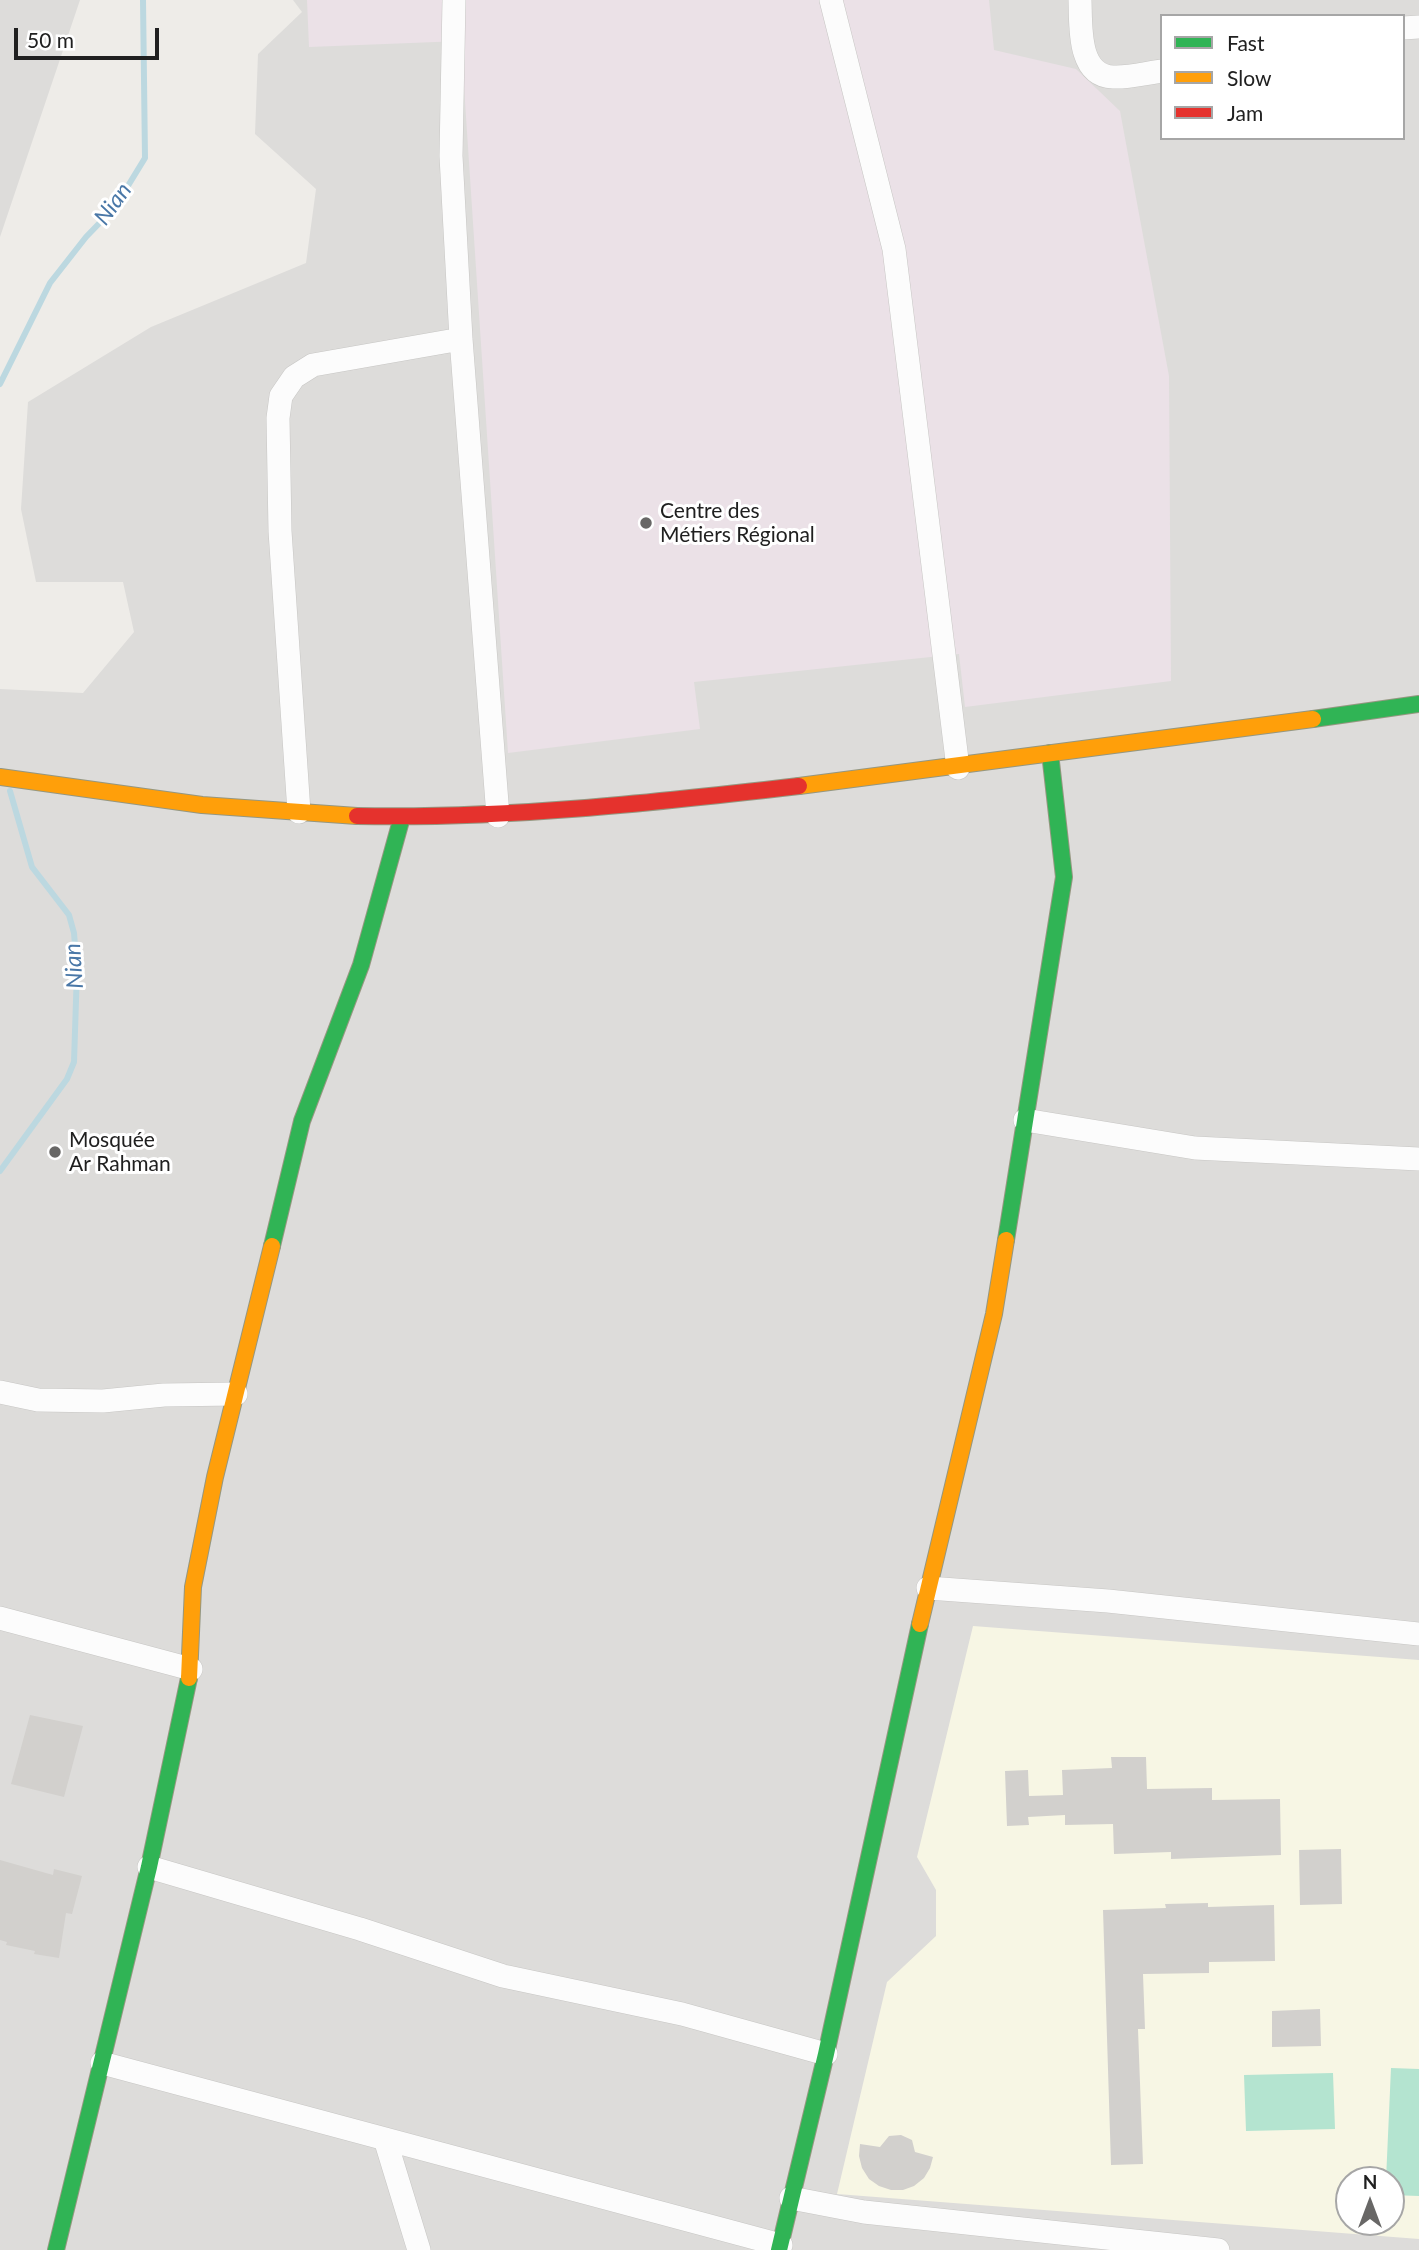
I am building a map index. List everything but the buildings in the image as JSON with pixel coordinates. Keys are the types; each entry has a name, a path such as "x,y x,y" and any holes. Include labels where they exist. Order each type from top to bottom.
{"street":[{"path":"454,0 451,156 461,339 498,816"},
{"path":"831,0 894,249 958,768"},
{"path":"1080,0 1082,47 1093,68 1110,78 1160,71"},
{"path":"299,812 279,531 278,418 281,396 294,377 313,365 461,339"},
{"path":"0,776 139,799 299,812 402,817 498,816 721,795 958,768 1050,753 1419,704"},
{"path":"102,2063 780,2247 826,2054 928,1588 993,1314 1064,877 1050,753"},
{"path":"56,2250 149,1867 191,1669 193,1587 215,1476 302,1121 361,965 402,817"},
{"path":"1025,1120 1195,1148 1419,1158"},
{"path":"0,1392 38,1400 103,1401 164,1395 236,1394"},
{"path":"928,1588 1108,1601 1419,1634"},
{"path":"0,1618 191,1669"},
{"path":"149,1867 360,1928 503,1976 682,2014 826,2054"},
{"path":"385,2139 419,2250"},
{"path":"791,2198 864,2212 1218,2250"}],"shaded area":[{"path":"0,0 80,0 0,237"},
{"path":"293,0 1419,0 1419,2250 0,2250 0,689 83,693 134,632 123,582 36,582 21,509 28,402 151,327 306,263 316,189 255,134 258,54 302,12"},
{"path":"307,0 989,0 994,50 1076,69 1120,111 1169,376 1171,681 965,707 959,654 694,682 700,729 508,753 461,41 309,47"},
{"path":"973,1626 1419,1660 1419,2239 1380,2236 1405,2236 1405,2166 1335,2166 1335,2233 837,2194 887,1982 936,1936 936,1890 917,1857"}],"green space":[{"path":"1391,2068 1419,2069 1419,2196 1405,2196 1405,2166 1387,2166"},
{"path":"1333,2073 1335,2129 1246,2131 1244,2075"}],"waterway":[{"name":"Nian","path":"0,384 50,283 86,237 115,207 145,158 143,0"},
{"name":"Nian","path":"0,1171 67,1079 74,1062 77,970 74,933 69,915 32,867 10,791"}],"traffic: fast":[{"path":"1313,719 1419,704"},
{"path":"1006,1240 1064,877 1050,753"},
{"path":"272,1246 302,1121 361,965 402,817"},
{"path":"779,2250 826,2054 920,1624"},
{"path":"56,2250 149,1867 189,1678"}],"traffic: slow":[{"path":"799,786 1313,719"},
{"path":"0,777 202,805 357,816"},
{"path":"920,1624 994,1314 1006,1240"},
{"path":"189,1678 193,1587 215,1477 272,1246"}],"traffic: jam":[{"path":"357,816 523,812 634,804 799,786"}],"place":[{"name":"Centre des Métiers Régional","path":"646,523"},
{"name":"Mosquée Ar Rahman","path":"55,1152"}]}
